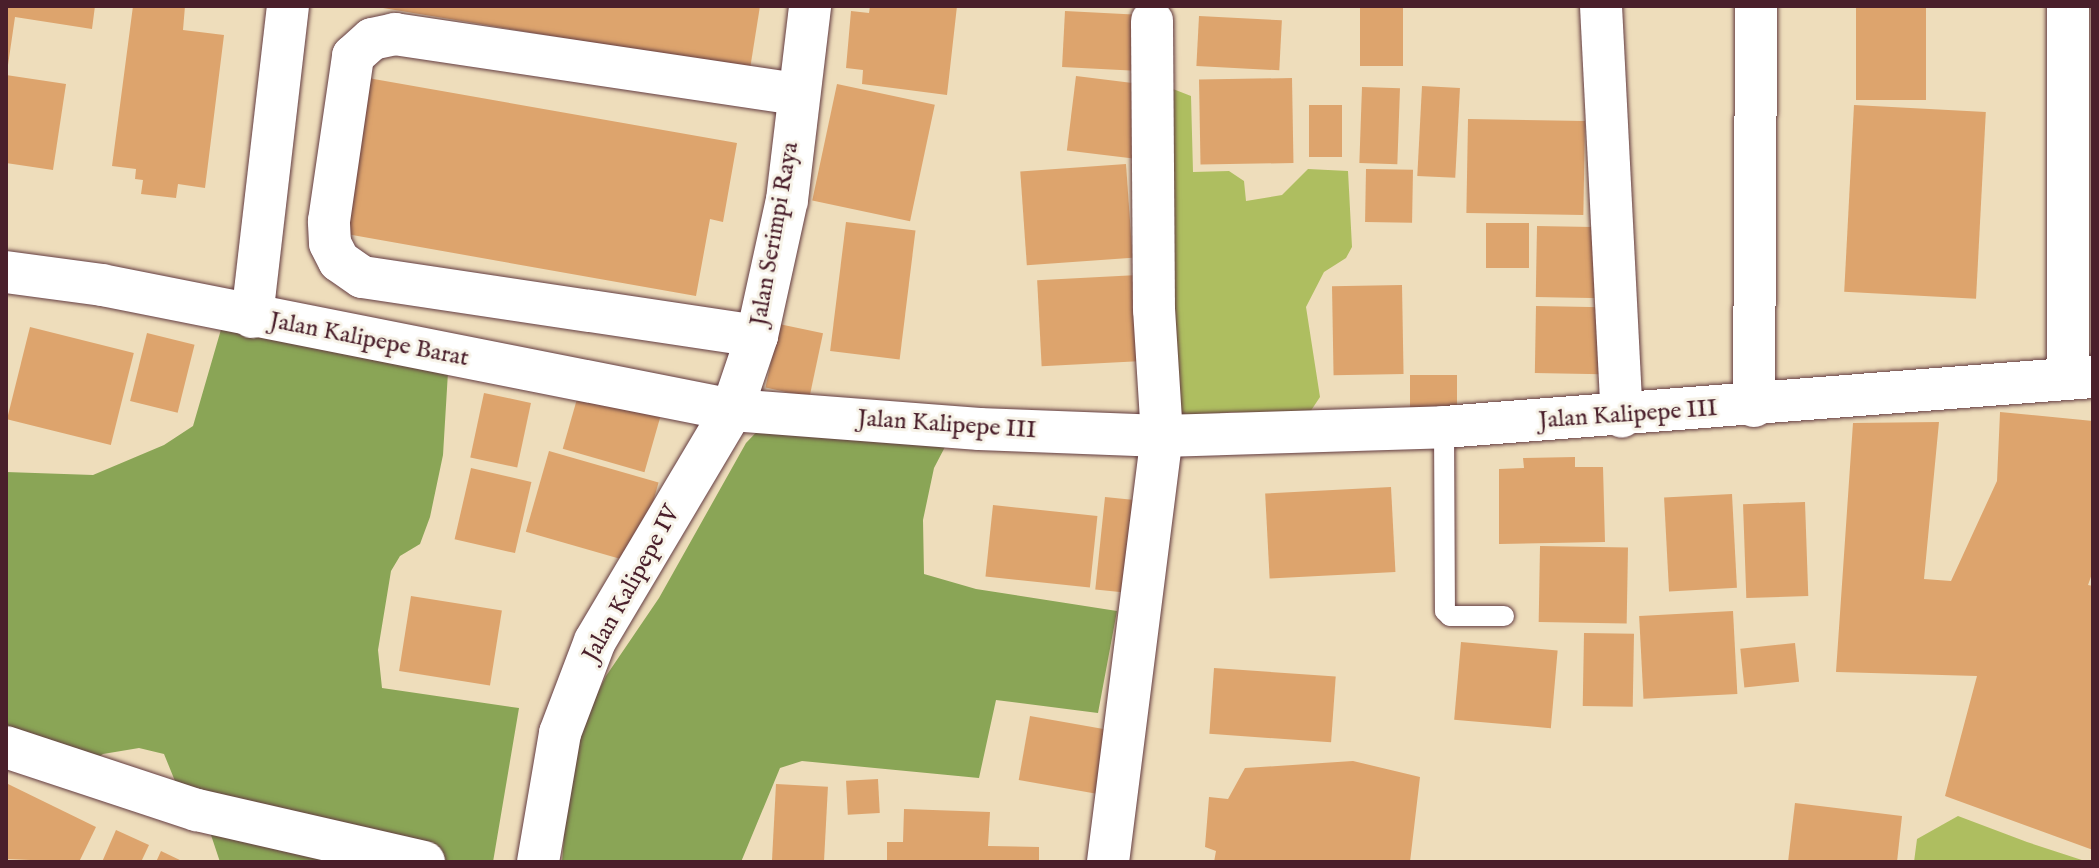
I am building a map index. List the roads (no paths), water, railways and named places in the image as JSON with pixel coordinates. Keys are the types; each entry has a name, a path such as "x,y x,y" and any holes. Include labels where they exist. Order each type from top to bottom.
{"street":[{"path":"252,317 288,6"},
{"name":"Jalan Serimpi Raya","path":"732,410 757,336 787,200 810,6"},
{"path":"1601,6 1622,416"},
{"path":"1754,406 1756,6"},
{"path":"2068,6 2081,378"},
{"path":"1108,862 1162,436 1154,310 1152,21"},
{"path":"757,336 362,277 339,261 330,243 329,221 353,56 372,39 395,34 798,94"},
{"name":"Jalan Kalipepe Barat","path":"6,272 102,285 732,410"},
{"name":"Jalan Kalipepe III","path":"732,410 979,429 1162,436 1444,427 1622,416 2081,378"},
{"name":"Jalan Kalipepe IV","path":"538,862 560,733 595,641 732,410"},
{"path":"6,747 197,810 424,862"}],"lane":[{"path":"1444,427 1446,614 1504,616"}]}
